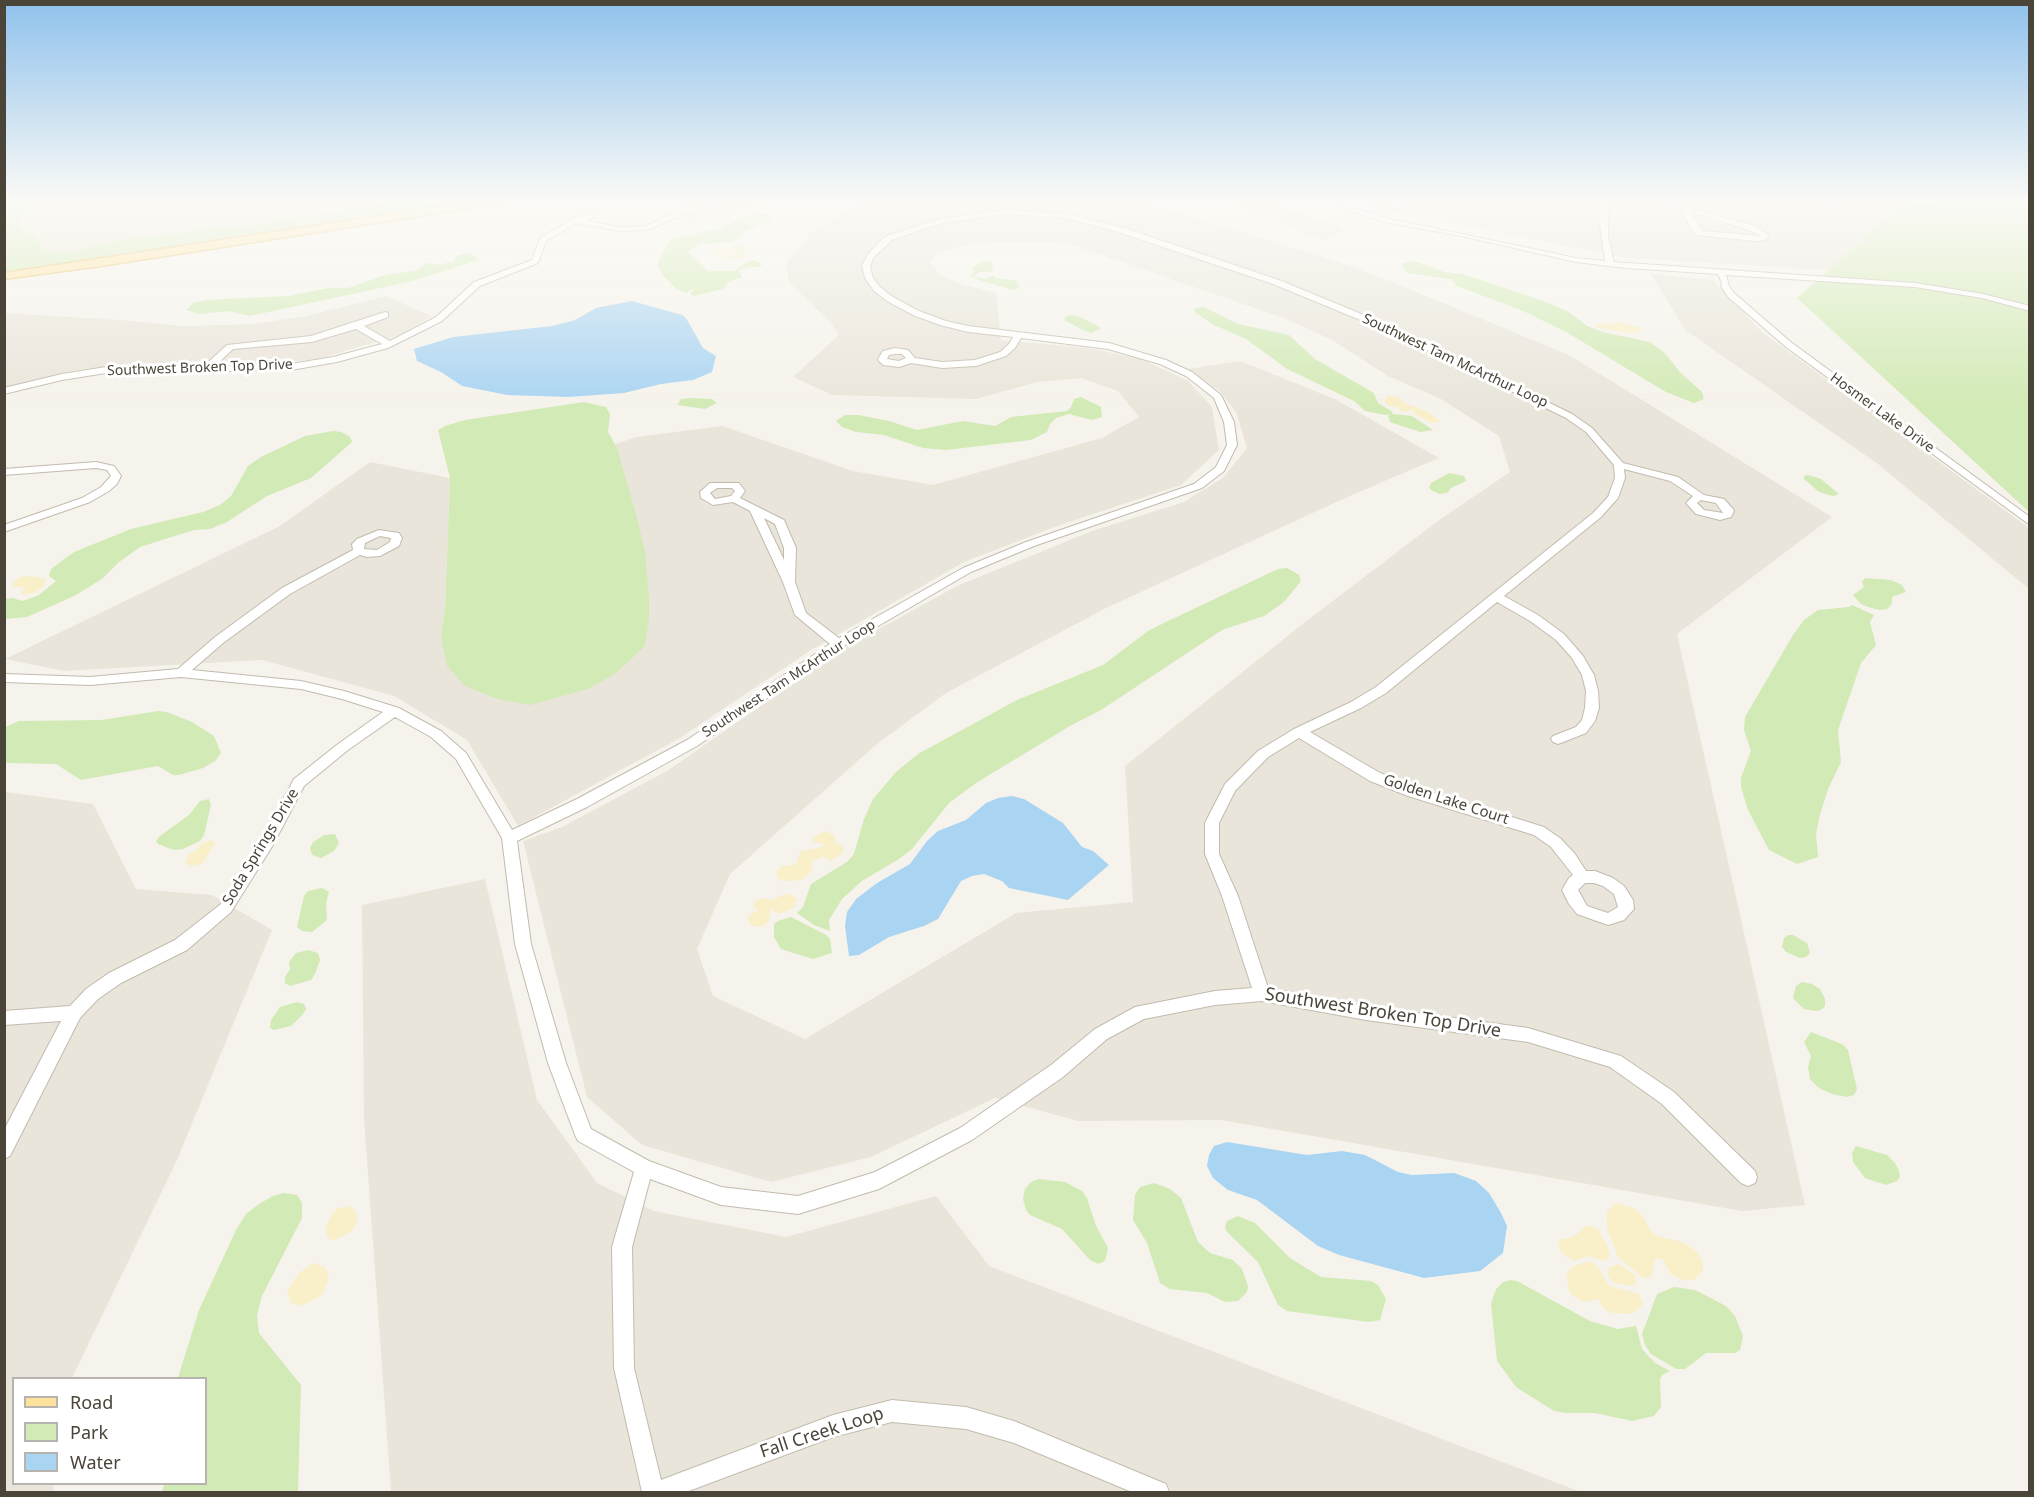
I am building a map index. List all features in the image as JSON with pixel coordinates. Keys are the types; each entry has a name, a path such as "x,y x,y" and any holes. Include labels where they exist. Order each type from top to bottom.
{"main road":[{"path":"4,276 57,269"},
{"path":"4,281 69,269"}],"street":[{"name":"Southwest Broken Top Drive","path":"4,391 97,371 138,368 291,367 334,360 389,344 439,319 477,284 515,269"},
{"name":"Southwest Tam McArthur Loop","path":"509,838 582,803 692,743 838,644 966,570 1040,541 1198,486 1220,469 1232,446 1229,422 1218,397 1206,386 1163,362 1109,346 968,329 916,312 890,299 877,289 869,278 867,269"},
{"name":"Southwest Tam McArthur Loop","path":"1233,269 1310,295 1402,334 1569,416 1589,430 1619,465"},
{"path":"1678,269 1936,288 1983,296 2030,309"},
{"name":"Hosmer Lake Drive","path":"1721,272 1725,286 1731,295 1739,299 1789,345 2030,522"},
{"path":"206,369 230,347 312,339 385,315"},
{"path":"357,326 389,344"},
{"path":"909,360 942,365 976,363 1003,354 1018,336"},
{"path":"4,472 96,465 110,468 116,476 105,489 86,500 4,530"},
{"path":"1262,994 1230,896 1212,854 1212,823 1230,788 1263,754 1299,732 1356,705 1381,690 1597,515 1613,498 1620,478 1619,465 1674,479 1701,497"},
{"path":"734,499 780,522 790,548 789,582"},
{"path":"754,508 789,582 801,615 838,644"},
{"path":"181,673 219,640 286,591 358,551"},
{"path":"1496,597 1533,618 1560,637 1577,656 1588,675 1592,691 1592,708 1588,721 1581,730 1558,739"},
{"name":"Southwest Broken Top Drive","path":"4,678 90,681 181,673 301,685 344,694 394,711 436,734 461,756 509,838 523,944 557,1063 584,1135 645,1168 721,1196 798,1205 879,1180 966,1134 1057,1071 1101,1034 1142,1012 1215,998 1262,994 1366,1013 1528,1035 1615,1061 1668,1098 1748,1177"},
{"name":"Soda Springs Drive","path":"4,1150 74,1013 92,994 115,978 182,945 226,908 268,841 299,783 343,747 394,711"},
{"name":"Golden Lake Court","path":"1299,732 1375,777 1413,792 1539,831 1556,843 1582,878"},
{"path":"4,1018 74,1013"},
{"path":"645,1168 622,1247 624,1368 653,1492"},
{"name":"Fall Creek Loop","path":"658,1492 783,1443 833,1426 892,1411 966,1418 1014,1432 1136,1487 1158,1492"}],"shaded area":[{"path":"787,269 935,269 940,275 958,283 996,293 1001,340 1088,348 1141,359 1188,381 1212,407 1219,450 1181,485 1060,525 964,562 811,650 680,738 518,826 467,740 394,696 262,660 64,671 5,659 280,526 370,462 450,478 445,609 441,637 645,551 615,444 637,437 722,426 853,471 933,485 1102,438 1139,417 1118,391 1081,378 1037,382 976,399 832,395 793,377 839,335 831,323 789,282"},
{"path":"1141,269 1357,269 1569,355 1832,517 1677,634 1805,1205 1742,1211 1221,1120 1078,1121 995,1098 871,1157 771,1182 642,1145 587,1097 523,841 562,827 667,771 846,647 959,585 1092,531 1184,502 1223,478 1247,448 1236,412 1220,391 1188,369 1240,361 1335,399 1439,458 1354,494 1106,608 946,693 877,744 730,874 697,949 713,996 805,1039 1016,913 1133,902 1125,766 1305,622 1442,518 1510,472 1499,436 1441,399 1388,376 1332,340 1284,318"},
{"path":"1651,274 1713,280 1762,332 2029,528 2029,589 1878,464 1685,330"},
{"path":"386,296 432,316 399,335 318,359 245,366 122,365 77,370 5,388 4,313 184,326 253,324 306,316"},
{"path":"5,792 93,804 136,889 212,895 272,930 177,1160 72,1377 12,1377 12,1485 54,1485 53,1492 5,1492"},
{"path":"485,879 537,1100 597,1183 654,1211 786,1237 936,1196 989,1266 1581,1492 391,1492 364,1118 362,905"}],"green space":[{"path":"5,269 26,269 5,272"},
{"path":"451,269 413,281 250,316 228,311 199,314 186,310 193,303 205,300 288,296 328,288 348,288 382,276 417,270"},
{"path":"660,269 735,271 743,269 739,270 742,277 726,283 723,289 694,296 690,294 694,288 686,293 676,288 664,277"},
{"path":"972,269 993,269 993,272 977,272 979,273 974,275 977,278 987,279 993,275 995,278 1013,280 1018,282 1020,288 1012,290 976,279 971,276 974,272"},
{"path":"1404,269 1436,269 1463,274 1549,303 1569,312 1587,326 1603,332 1650,342 1664,352 1680,372 1702,392 1704,399 1694,403 1666,392 1566,332 1523,311 1457,286 1451,279 1406,273"},
{"path":"1830,269 2029,269 2029,512 1797,298"},
{"path":"1204,307 1238,324 1289,335 1315,359 1374,393 1378,403 1393,412 1392,414 1412,416 1433,430 1420,432 1390,422 1388,416 1390,414 1365,411 1354,401 1287,369 1246,339 1214,325 1194,312 1195,308"},
{"path":"1066,316 1079,316 1101,328 1091,333 1083,330 1064,320"},
{"path":"1081,397 1101,407 1102,417 1092,420 1069,414 1056,418 1050,424 1047,432 1031,440 946,450 923,448 884,435 856,432 842,427 836,421 845,415 858,415 889,421 917,430 963,421 995,426 1011,417 1067,411 1074,399"},
{"path":"681,399 712,399 717,403 705,409 677,405"},
{"path":"584,402 606,407 610,414 608,432 617,448 637,518 645,551 649,598 645,646 616,673 588,689 530,705 497,699 465,686 447,666 441,637 445,609 450,478 438,430 465,420"},
{"path":"333,431 350,437 352,442 311,478 267,496 227,522 210,529 194,530 140,547 119,562 102,579 74,596 27,617 5,619 5,599 23,601 39,595 56,581 49,576 51,569 74,552 131,529 203,512 220,505 231,496 248,466 261,457 305,436"},
{"path":"1449,473 1464,476 1466,481 1451,488 1447,493 1439,494 1431,490 1429,487 1431,483"},
{"path":"1804,476 1821,479 1839,494 1833,496 1819,492 1804,479"},
{"path":"1287,568 1299,575 1301,581 1284,602 1264,616 1222,630 1101,710 1070,726 976,783 949,803 912,849 862,881 842,899 829,920 830,931 814,925 797,913 803,907 811,884 847,862 854,854 864,819 873,799 897,771 918,754 1017,700 1103,665 1148,631 1278,569"},
{"path":"1865,578 1891,580 1902,585 1906,592 1892,597 1892,604 1887,609 1879,610 1868,607 1861,604 1853,595 1864,587 1862,582"},
{"path":"1852,605 1874,615 1870,622 1876,645 1861,663 1838,730 1841,762 1828,789 1819,818 1816,834 1818,857 1797,864 1769,850 1748,810 1741,787 1741,778 1751,751 1744,730 1745,717 1804,620 1818,610"},
{"path":"158,711 167,712 192,722 214,736 221,753 215,761 203,768 179,775 173,775 158,766 81,780 56,764 5,763 5,727 19,721 102,720"},
{"path":"209,799 211,805 204,835 200,841 183,849 174,850 158,844 156,841 160,836 189,815 200,801"},
{"path":"335,834 339,843 334,851 321,858 312,855 310,848 313,842 324,835"},
{"path":"322,888 329,892 326,904 327,920 312,932 302,931 297,927 304,896 308,891"},
{"path":"791,917 826,935 830,939 832,953 813,959 781,949 774,937 774,924"},
{"path":"1793,935 1807,943 1810,953 1806,957 1800,958 1786,952 1782,947 1784,938"},
{"path":"308,950 318,953 320,960 315,974 311,980 290,986 285,983 285,977 290,969 289,962 296,953"},
{"path":"1802,982 1820,989 1825,999 1825,1006 1821,1010 1804,1009 1793,998 1796,986"},
{"path":"297,1002 304,1004 306,1009 291,1026 274,1030 270,1028 271,1020 280,1007"},
{"path":"1811,1032 1842,1044 1848,1050 1857,1089 1854,1095 1847,1097 1832,1094 1819,1088 1810,1079 1808,1067 1811,1056 1804,1042"},
{"path":"1856,1146 1887,1155 1899,1171 1900,1177 1897,1181 1886,1185 1865,1178 1853,1162 1852,1153"},
{"path":"1039,1179 1065,1182 1082,1191 1108,1248 1105,1261 1098,1264 1090,1260 1062,1229 1030,1215 1023,1199 1025,1189 1031,1182"},
{"path":"1154,1183 1170,1189 1181,1198 1198,1242 1210,1253 1233,1260 1242,1269 1248,1286 1247,1292 1238,1301 1225,1302 1207,1293 1170,1289 1160,1283 1147,1243 1133,1220 1135,1195 1140,1187"},
{"path":"284,1193 297,1195 302,1203 302,1218 262,1296 257,1315 259,1333 301,1385 298,1492 162,1492 164,1485 207,1485 207,1377 178,1377 199,1310 236,1230 246,1214 273,1196"},
{"path":"1238,1216 1255,1223 1290,1258 1321,1277 1371,1281 1378,1285 1386,1299 1380,1320 1369,1322 1287,1311 1278,1305 1258,1262 1227,1232 1225,1227 1227,1221"},
{"path":"1517,1281 1590,1321 1618,1329 1636,1326 1642,1349 1655,1363 1670,1371 1662,1375 1660,1380 1661,1407 1654,1416 1632,1421 1595,1413 1554,1411 1516,1387 1497,1361 1491,1304 1496,1289 1503,1282"},
{"path":"1674,1287 1695,1290 1726,1306 1735,1316 1743,1336 1740,1350 1735,1353 1706,1353 1685,1369 1676,1369 1651,1354 1642,1334 1657,1294"}],"sand":[{"path":"1599,322 1614,325 1612,323 1618,322 1638,326 1643,330 1634,334 1602,329 1595,326"},
{"path":"1387,396 1399,397 1404,403 1428,412 1441,422 1432,423 1416,415 1413,410 1403,412 1397,407 1389,406 1384,401"},
{"path":"29,576 46,580 44,586 34,593 23,595 21,592 26,587 14,587 12,584 20,577"},
{"path":"824,831 835,835 835,843 844,847 843,853 830,861 822,856 820,859 811,861 813,867 802,880 783,881 777,877 777,872 782,866 796,865 800,852 822,847 823,844 814,842 812,838"},
{"path":"212,840 215,843 203,863 191,866 185,863 189,854 198,849 199,845"},
{"path":"787,893 797,899 794,908 779,914 771,909 769,921 765,925 758,927 750,925 748,916 758,910 753,906 755,901 763,898 772,900"},
{"path":"1616,1203 1634,1208 1657,1236 1682,1242 1696,1251 1703,1263 1703,1271 1695,1279 1683,1281 1670,1273 1662,1259 1656,1258 1652,1276 1643,1278 1618,1257 1607,1228 1607,1211"},
{"path":"348,1206 356,1211 357,1221 354,1228 335,1240 329,1239 325,1230 331,1215 337,1209"},
{"path":"1587,1226 1597,1228 1609,1249 1610,1256 1604,1261 1589,1256 1573,1261 1562,1253 1558,1245 1561,1239 1573,1237"},
{"path":"1587,1262 1599,1268 1609,1286 1639,1294 1643,1303 1639,1309 1631,1314 1612,1313 1604,1309 1599,1299 1583,1302 1572,1295 1566,1274 1572,1267"},
{"path":"314,1263 325,1267 328,1273 329,1278 322,1295 304,1305 291,1304 287,1291 299,1273"},
{"path":"1619,1264 1635,1275 1634,1286 1616,1284 1608,1277 1608,1268"}],"water":[{"path":"632,301 686,318 703,348 716,356 712,372 693,380 661,384 624,393 568,397 507,395 462,386 441,372 417,361 414,349 453,337 552,326 575,320 596,308"},
{"path":"1012,796 1024,799 1063,823 1082,847 1093,851 1109,865 1068,900 1009,888 1002,881 984,874 972,876 961,881 938,919 889,937 859,955 849,956 845,926 847,912 856,899 877,883 910,864 927,841 938,831 966,820 986,803"},
{"path":"1227,1142 1307,1155 1342,1151 1365,1155 1398,1172 1412,1175 1454,1173 1476,1181 1489,1193 1507,1226 1503,1253 1480,1271 1424,1278 1339,1255 1318,1246 1257,1200 1228,1190 1213,1178 1207,1166 1209,1155 1214,1146"}]}
